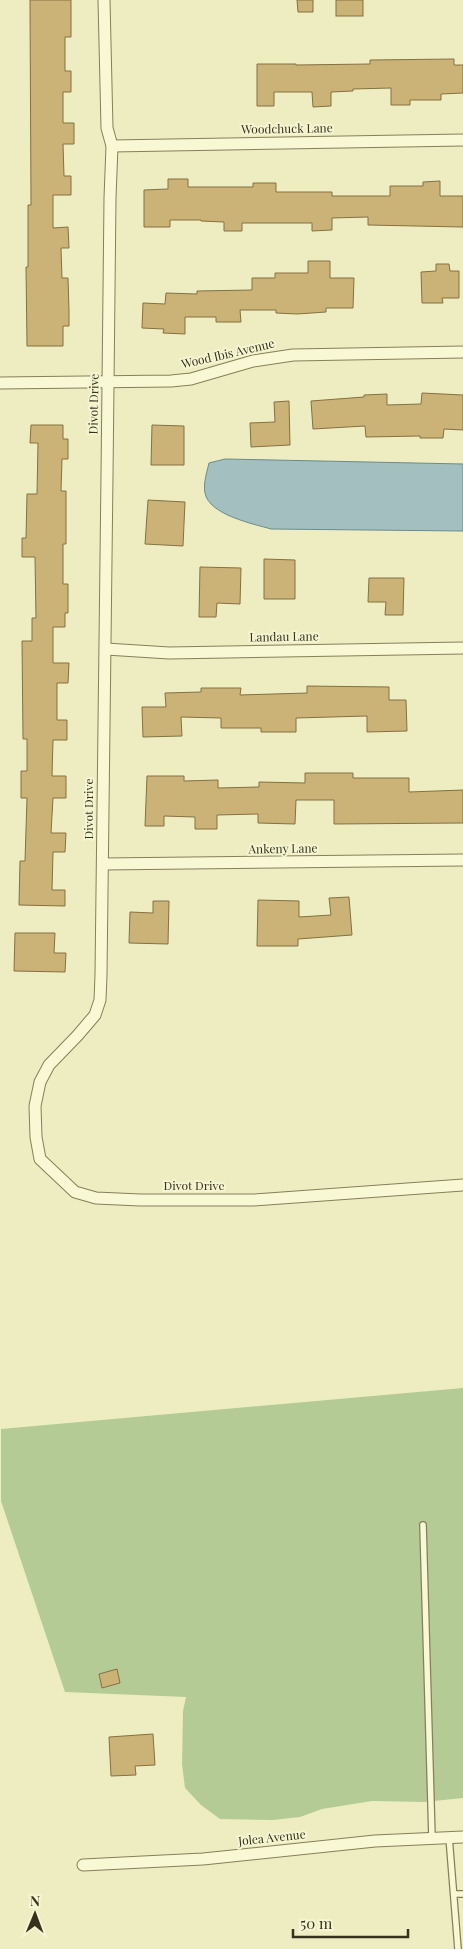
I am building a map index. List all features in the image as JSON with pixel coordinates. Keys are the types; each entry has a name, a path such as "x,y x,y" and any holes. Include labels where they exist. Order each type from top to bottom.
{"street":[{"name":"Divot Drive","path":"104,0 107,128 112,146 100,1000 95,1014 49,1066 40,1082 35,1106 36,1137 40,1159 75,1192 96,1198 253,1200 463,1185"},
{"name":"Woodchuck Lane","path":"112,146 463,140"},
{"name":"Wood Ibis Avenue","path":"0,383 171,381 191,378 253,361 293,355 463,352"},
{"name":"Landau Lane","path":"106,649 169,652 463,648"},
{"name":"Ankeny Lane","path":"103,864 463,860"},
{"name":"Jolea Avenue","path":"83,1865 204,1859 375,1841 463,1837"}],"lane":[{"path":"423,1525 432,1838"},
{"path":"449,1837 458,1949"},
{"path":"454,1894 463,1894"}],"green space":[{"path":"463,1388 463,1798 424,1802 372,1801 322,1809 300,1817 273,1820 220,1819 201,1805 185,1788 182,1764 183,1711 186,1697 65,1692 1,1501 1,1429"}],"water":[{"path":"225,459 463,464 463,531 271,529 254,524 223,513 208,501 204,485 209,463"}],"building":[{"path":"30,0 71,0 71,37 65,37 65,71 71,71 71,92 63,92 63,123 74,123 74,144 63,144 64,176 71,176 71,195 53,195 53,228 68,227 69,248 61,248 62,278 68,278 69,311 69,326 63,326 63,346 27,346 26,267 28,267 28,205 31,205"},
{"path":"297,0 313,0 313,12 298,12"},
{"path":"336,0 363,0 363,16 336,16"},
{"path":"454,59 454,65 463,65 463,93 441,94 441,100 410,100 410,105 391,105 391,88 353,89 353,91 331,92 331,106 313,107 312,92 274,92 274,106 257,106 257,64 370,64 370,60"},
{"path":"168,179 188,179 188,187 253,187 253,183 276,183 276,192 332,192 332,196 390,196 390,186 423,186 423,182 440,181 440,196 463,196 463,227 368,225 368,217 332,218 332,230 312,231 312,223 242,223 242,231 224,231 224,222 201,220 170,220 170,227 144,227 144,190 168,189"},
{"path":"308,261 330,261 330,278 354,278 353,308 326,308 326,312 297,314 276,313 276,310 240,310 241,322 216,322 216,317 185,317 185,334 163,333 164,329 142,328 143,303 165,304 166,293 197,294 197,291 252,290 252,278 275,278 275,273 308,273"},
{"path":"436,264 449,264 450,271 459,271 459,298 442,298 443,303 422,303 421,272 436,271"},
{"path":"422,393 463,395 463,430 444,429 443,438 420,438 420,436 366,437 365,426 313,429 311,401 387,394 387,405 421,404"},
{"path":"289,401 290,445 251,447 250,423 275,422 274,402"},
{"path":"31,425 63,425 63,439 68,439 68,459 62,459 61,491 66,491 66,544 63,544 63,584 68,584 68,613 65,613 65,627 53,627 53,663 69,663 68,683 57,683 57,720 67,720 67,740 53,740 52,776 66,776 66,798 53,798 51,833 66,833 65,852 53,852 52,890 65,890 65,906 19,905 20,861 25,861 27,798 21,798 21,771 27,771 27,739 23,739 22,641 32,641 32,618 36,618 35,557 22,557 22,538 26,538 27,494 37,494 38,443 30,443"},
{"path":"152,425 184,426 184,465 151,465"},
{"path":"148,500 185,502 183,546 145,544"},
{"path":"264,559 295,560 295,599 264,599"},
{"path":"200,567 241,568 240,604 217,603 216,617 199,617"},
{"path":"369,578 404,578 403,615 385,615 386,602 368,602"},
{"path":"307,686 389,687 389,700 406,700 407,731 367,732 367,716 296,718 296,732 261,732 261,728 221,728 221,718 181,717 182,736 143,737 142,707 166,707 165,693 201,692 201,688 241,688 240,695 307,693"},
{"path":"305,773 353,773 353,778 409,778 409,792 463,790 463,823 334,824 334,800 296,800 295,824 258,823 258,814 217,815 217,829 195,829 195,817 164,816 164,826 145,826 147,776 184,776 184,781 218,780 218,788 259,787 259,782 305,783"},
{"path":"349,897 352,935 298,939 298,946 257,946 258,900 299,901 299,917 331,915 329,898"},
{"path":"153,901 169,901 168,944 129,943 130,912 153,913"},
{"path":"15,933 55,933 54,953 66,953 65,972 14,971"},
{"path":"117,1669 120,1683 102,1688 99,1674"},
{"path":"153,1734 155,1765 135,1766 136,1775 111,1776 109,1737"}]}
